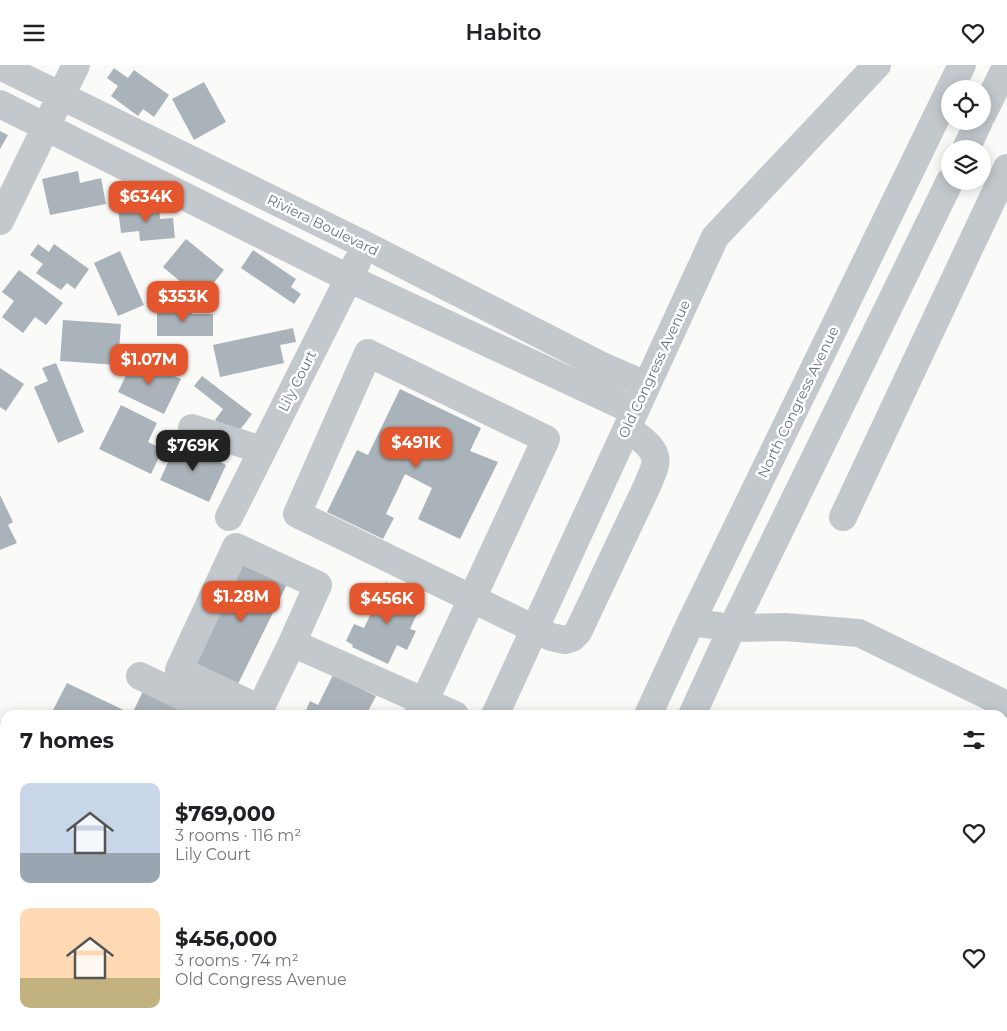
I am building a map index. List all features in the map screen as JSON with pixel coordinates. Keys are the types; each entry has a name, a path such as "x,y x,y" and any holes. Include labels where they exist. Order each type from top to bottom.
{"street":[{"path":"0,221 76,65"},
{"name":"Old Congress Avenue","path":"496,710 715,237 876,65"},
{"name":"North Congress Avenue","path":"954,80 962,65"},
{"path":"991,97 1007,65"},
{"name":"Riviera Boulevard","path":"0,66 365,245 600,365 646,385"},
{"path":"0,105 630,419 652,447 656,463 648,484 578,632 572,638 565,640 551,637 472,599 297,514 368,353 546,439 472,599 421,708 292,643"},
{"name":"North Congress Avenue","path":"650,710 691,622 941,108"},
{"path":"843,517 1007,168"},
{"path":"694,710 946,190"},
{"name":"Lily Court","path":"229,517 365,245"},
{"path":"192,428 262,450"},
{"path":"236,547 318,585 292,643 260,709 179,670 236,547"},
{"path":"691,622 732,629 785,627 859,633 1007,705"},
{"path":"140,676 210,710"}],"building":[{"path":"114,68 128,78 134,70 169,95 154,117 143,109 138,116 111,96 118,86 107,78"},
{"path":"204,82 226,122 194,140 172,99"},
{"path":"0,131 8,135 0,149"},
{"path":"78,171 80,183 101,178 106,204 50,215 42,179"},
{"path":"159,205 160,219 173,218 175,238 140,241 139,231 121,233 118,209"},
{"path":"186,239 224,270 201,299 163,267"},
{"path":"38,244 49,252 54,244 89,269 75,289 67,283 61,290 36,273 43,264 30,255"},
{"path":"253,250 296,279 291,287 301,294 294,304 241,268"},
{"path":"120,251 144,305 118,316 94,263"},
{"path":"19,270 63,303 46,325 35,317 23,333 2,317 14,301 2,292"},
{"path":"157,307 192,307 192,314 213,314 213,336 157,336"},
{"path":"63,320 121,324 118,365 60,361"},
{"path":"293,328 296,342 280,345 284,363 220,377 213,345"},
{"path":"134,358 181,379 164,414 118,392"},
{"path":"56,363 84,432 58,443 34,387 48,381 42,368"},
{"path":"0,368 24,384 6,411 0,407"},
{"path":"202,376 252,414 236,435 215,420 223,409 194,386"},
{"path":"400,389 481,428 470,451 498,462 460,539 418,519 432,488 405,474 386,514 394,518 383,539 327,512 357,450 368,455"},
{"path":"121,405 157,423 148,442 163,449 151,474 99,449"},
{"path":"177,442 226,465 209,502 160,480"},
{"path":"0,495 13,522 8,525 17,543 0,550"},
{"path":"246,559 289,580 236,688 194,668"},
{"path":"386,582 423,601 410,629 416,631 407,650 397,645 388,664 352,647 353,645 346,641 354,624 364,628"},
{"path":"333,675 376,696 369,710 306,710 310,701 318,705"},
{"path":"67,683 124,710 53,710"},
{"path":"144,689 186,710 134,710"}]}
